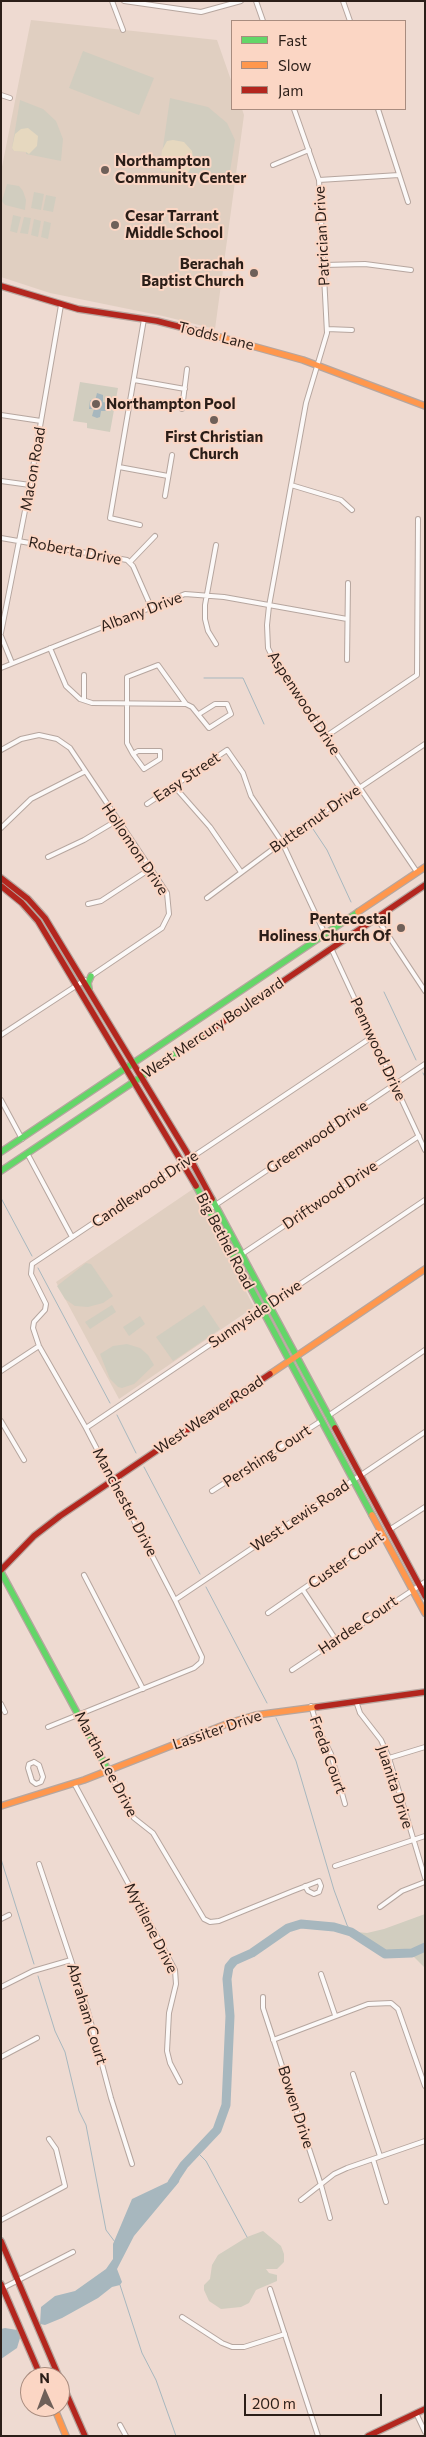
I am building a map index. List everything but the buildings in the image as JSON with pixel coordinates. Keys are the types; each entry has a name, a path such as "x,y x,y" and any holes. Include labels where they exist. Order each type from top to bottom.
{"main road":[{"name":"Todds Lane","path":"1,286 61,305 144,319 251,345 317,365 425,406"},
{"name":"West Mercury Boulevard","path":"1,1152 425,867"},
{"name":"Big Bethel Road","path":"1,878 28,899 40,912 190,1158 425,1596"},
{"name":"West Mercury Boulevard","path":"1,1171 425,885"},
{"name":"Big Bethel Road","path":"1,886 22,903 38,921 183,1163 425,1613"},
{"path":"91,976 88,983 92,996"},
{"name":"West Weaver Road","path":"1,1571 43,1528 425,1269"},
{"name":"Martha Lee Drive","path":"1,1571 108,1770"},
{"name":"Lassiter Drive","path":"1,1806 74,1783 244,1718 311,1706 425,1692"},
{"path":"1,2241 55,2367"},
{"path":"2,2286 37,2367"},
{"path":"70,2401 84,2434"},
{"path":"368,2436 425,2409"},
{"path":"58,2417 66,2436"}],"street":[{"path":"112,1 123,30"},
{"path":"124,1 201,12 241,1"},
{"path":"177,1 180,8"},
{"path":"256,1 263,20"},
{"path":"343,1 350,20"},
{"path":"1,95 10,98"},
{"name":"Patrician Drive","path":"294,110 319,180 327,329 317,365"},
{"path":"378,110 408,202"},
{"path":"273,165 309,150"},
{"path":"319,180 399,175"},
{"path":"324,265 365,264 411,270"},
{"name":"Macon Road","path":"12,663 1,635 30,486 61,305"},
{"path":"140,525 110,518 144,319"},
{"path":"327,329 352,330"},
{"name":"Aspenwood Drive","path":"317,365 306,403 270,606 267,624 268,648 277,666 417,872"},
{"path":"182,409 188,369"},
{"path":"134,380 184,389"},
{"path":"1,415 41,421"},
{"path":"165,496 172,455"},
{"path":"119,467 168,476"},
{"path":"1,481 30,486"},
{"path":"291,485 341,500 352,510"},
{"path":"325,737 417,675 418,519"},
{"path":"130,562 155,536"},
{"name":"Roberta Drive","path":"1,538 122,558 130,562 151,606"},
{"path":"216,545 207,595 205,619 208,631 216,644"},
{"path":"419,561 425,561"},
{"path":"347,660 348,583"},
{"name":"Albany Drive","path":"1,668 151,606 185,594 207,595 347,619"},
{"path":"1,601 9,598"},
{"path":"50,648 66,686 84,700 92,703 186,704"},
{"path":"133,754 138,751 160,751 160,758 144,769 133,754 127,744 127,677 158,665 186,704 199,714 209,728 231,714 227,704 215,704 199,714"},
{"path":"84,675 84,700"},
{"name":"Hollomon Drive","path":"1,750 29,737 48,736 57,739 70,748 116,820 167,893 169,908 166,921 153,934 77,986"},
{"name":"Butternut Drive","path":"207,898 282,842 425,744"},
{"name":"Easy Street","path":"147,804 227,750 243,773 251,796 282,842"},
{"path":"1,828 31,799 84,772"},
{"path":"174,786 210,827 241,872"},
{"path":"48,857 84,840 116,820"},
{"path":"282,842 325,934"},
{"path":"88,904 101,901 150,869"},
{"path":"376,917 425,991"},
{"name":"Pennwood Drive","path":"331,948 425,1150"},
{"path":"1,1035 77,986"},
{"name":"Candlewood Drive","path":"39,1346 33,1328 34,1322 45,1310 46,1304 30,1274 32,1264 372,1037"},
{"name":"Greenwood Drive","path":"208,1210 425,1064"},
{"path":"1,1100 22,1138"},
{"name":"Driftwood Drive","path":"242,1254 419,1136"},
{"path":"27,1153 72,1237"},
{"name":"Sunnyside Drive","path":"86,1428 425,1200"},
{"path":"1,1371 39,1346"},
{"name":"Manchester Drive","path":"39,1346 86,1428 201,1651 201,1662 194,1668 143,1689"},
{"name":"Pershing Court","path":"328,1416 425,1350"},
{"path":"1,1421 24,1460"},
{"name":"Pershing Court","path":"212,1491 321,1421"},
{"name":"West Lewis Road","path":"175,1600 425,1432"},
{"name":"Custer Court","path":"268,1613 425,1507"},
{"path":"48,1727 143,1689 84,1575"},
{"name":"Hardee Court","path":"292,1670 411,1589 425,1582"},
{"path":"303,1590 336,1640"},
{"name":"Juanita Drive","path":"356,1701 360,1713 381,1740 389,1758 425,1878"},
{"path":"1,1704 5,1712"},
{"name":"Freda Court","path":"311,1706 318,1729 331,1754 345,1804"},
{"path":"389,1758 425,1747"},
{"path":"36,1762 39,1764 44,1777 39,1783 32,1781 28,1768 30,1763 36,1762"},
{"name":"Martha Lee Drive","path":"108,1770 134,1818 149,1829 157,1839 204,1919 210,1922 219,1921 319,1880 321,1889 317,1894 311,1893 305,1886"},
{"path":"39,1783 43,1794"},
{"name":"Mytilene Drive","path":"74,1783 175,1970 176,1984 169,2013 167,2051 170,2063 180,2082"},
{"path":"335,1866 425,1836"},
{"name":"Abraham Court","path":"39,1864 71,1960 132,2164"},
{"path":"380,1907 402,1891 425,1882"},
{"path":"1,1919 8,1915"},
{"path":"1,1987 33,1971 71,1960"},
{"path":"320,1974 335,2016"},
{"name":"Bowen Drive","path":"263,1996 263,2008 330,2218"},
{"path":"274,2040 368,2004 391,2003 398,2009 425,2086"},
{"path":"1,2057 37,2038"},
{"path":"353,2074 380,2156"},
{"path":"1,2220 65,2186 56,2149 49,2139"},
{"path":"301,2200 341,2171 425,2141"},
{"path":"373,2159 386,2202"},
{"path":"2,2286 18,2281 73,2252"},
{"path":"270,2289 318,2436"},
{"path":"182,2316 222,2343 232,2347 244,2347 285,2334"},
{"path":"416,2413 425,2432"},
{"path":"120,2425 126,2436"},
{"path":"77,2436 84,2434"}],"shaded area":[{"name":"Cesar Tarrant Middle School","path":"31,20 217,40 231,80 231,110 242,110 244,115 215,329 163,316 50,293 1,277 1,172"},
{"path":"83,51 154,78 139,115 69,88"},
{"path":"170,98 208,107 227,123 235,140 229,178 162,171 160,168"},
{"path":"20,100 43,109 56,121 63,139 61,161 26,154 26,152 14,151 12,148"},
{"path":"7,184 19,186 23,191 26,200 25,210 5,205 2,201"},
{"path":"34,192 44,194 41,210 31,208"},
{"path":"46,195 56,197 53,212 43,210"},
{"path":"13,215 21,217 17,233 10,231"},
{"path":"24,217 31,218 28,234 20,233"},
{"path":"34,219 41,221 38,237 31,235"},
{"path":"44,221 51,223 48,239 41,237"},
{"name":"Northampton Pool","path":"80,382 118,388 110,432 87,428 87,423 73,421"},
{"path":"97,393 103,395 103,402 107,403 106,411 101,411 100,417 97,418 92,416 94,409 89,409 90,400 95,401"},
{"path":"193,1189 254,1307 119,1399 56,1282"},
{"path":"86,1263 91,1264 113,1296 103,1303 88,1307 75,1306 65,1299 57,1286"},
{"path":"112,1305 116,1312 90,1329 85,1322"},
{"path":"204,1305 220,1329 173,1361 156,1337"},
{"path":"140,1316 145,1324 129,1336 123,1327"},
{"path":"127,1344 140,1348 148,1355 154,1365 134,1384 122,1388 118,1387 110,1379 100,1354 113,1346"},
{"path":"425,1914 425,1968 407,1950 382,1951 357,1932 367,1933 384,1929"},
{"path":"176,2169 180,2176 179,2182 134,2236 117,2269 122,2282 120,2285 112,2287 98,2298 62,2318 45,2325 40,2324 41,2307 55,2296 75,2291 106,2269 113,2259 113,2244 132,2199 170,2181"},
{"path":"263,2231 281,2246 284,2254 284,2262 277,2269 266,2269 269,2273 277,2275 277,2281 256,2290 249,2303 241,2307 221,2309 209,2301 204,2290 204,2285 210,2279 212,2265 218,2255 247,2237"},
{"path":"1,2329 17,2330 20,2338 17,2348 1,2359"}],"sand":[{"path":"28,128 38,136 37,146 29,154 14,151 12,148 15,134 21,129"},
{"path":"167,141 184,142 192,151 194,163 187,174 162,171 160,168 162,150"}],"waterway":[{"path":"204,678 243,678 264,724"},
{"path":"311,826 327,850 351,902"},
{"path":"384,992 416,1060"},
{"path":"423,1073 425,1077"},
{"path":"1,1198 32,1256"},
{"path":"38,1268 110,1403"},
{"path":"117,1415 136,1453"},
{"path":"144,1467 200,1574"},
{"path":"206,1587 267,1703"},
{"path":"276,1718 296,1761 334,1890 351,1932"},
{"path":"1,1859 34,1964"},
{"path":"172,2183 184,2165 217,2130 226,2105 230,2016 227,1979 229,1967 234,1961 252,1953 288,1928 301,1924 334,1927 351,1932 385,1954 412,1953 425,1947"},
{"path":"38,1976 55,2031 65,2052 79,2111 86,2125 106,2230 115,2242"},
{"path":"197,2152 206,2161 247,2237"},
{"path":"120,2285 142,2353 156,2380 176,2436"}],"traffic: fast":[{"path":"1,1152 358,912"},
{"path":"89,989 88,983 91,976"},
{"path":"1,1171 205,1034"},
{"path":"196,1186 372,1515"},
{"path":"212,1199 335,1428"},
{"path":"1,1572 108,1770"}],"traffic: slow":[{"path":"216,336 303,360 425,406"},
{"path":"358,912 425,867"},
{"path":"270,1374 425,1269"},
{"path":"372,1515 425,1613"},
{"path":"1,1806 84,1780 229,1723 256,1715 317,1707"},
{"path":"58,2417 66,2436"}],"traffic: jam":[{"path":"1,286 78,309 157,321 216,336"},
{"path":"1,878 28,899 45,918 186,1151 212,1199"},
{"path":"205,1034 425,885"},
{"path":"1,886 22,903 38,921 196,1186"},
{"path":"1,1570 34,1536 60,1516 270,1374"},
{"path":"335,1428 425,1596"},
{"path":"317,1707 425,1692"},
{"path":"1,2241 55,2367"},
{"path":"1,2284 37,2367"},
{"path":"70,2402 85,2436"},
{"path":"368,2436 425,2409"}],"place":[{"name":"Northampton Community Center","path":"105,170"},
{"name":"Cesar Tarrant Middle School","path":"115,225"},
{"name":"Berachah Baptist Church","path":"254,273"},
{"name":"Northampton Pool","path":"96,404"},
{"name":"First Christian Church","path":"214,420"},
{"name":"Pentecostal Holiness Church Of","path":"401,928"}]}
